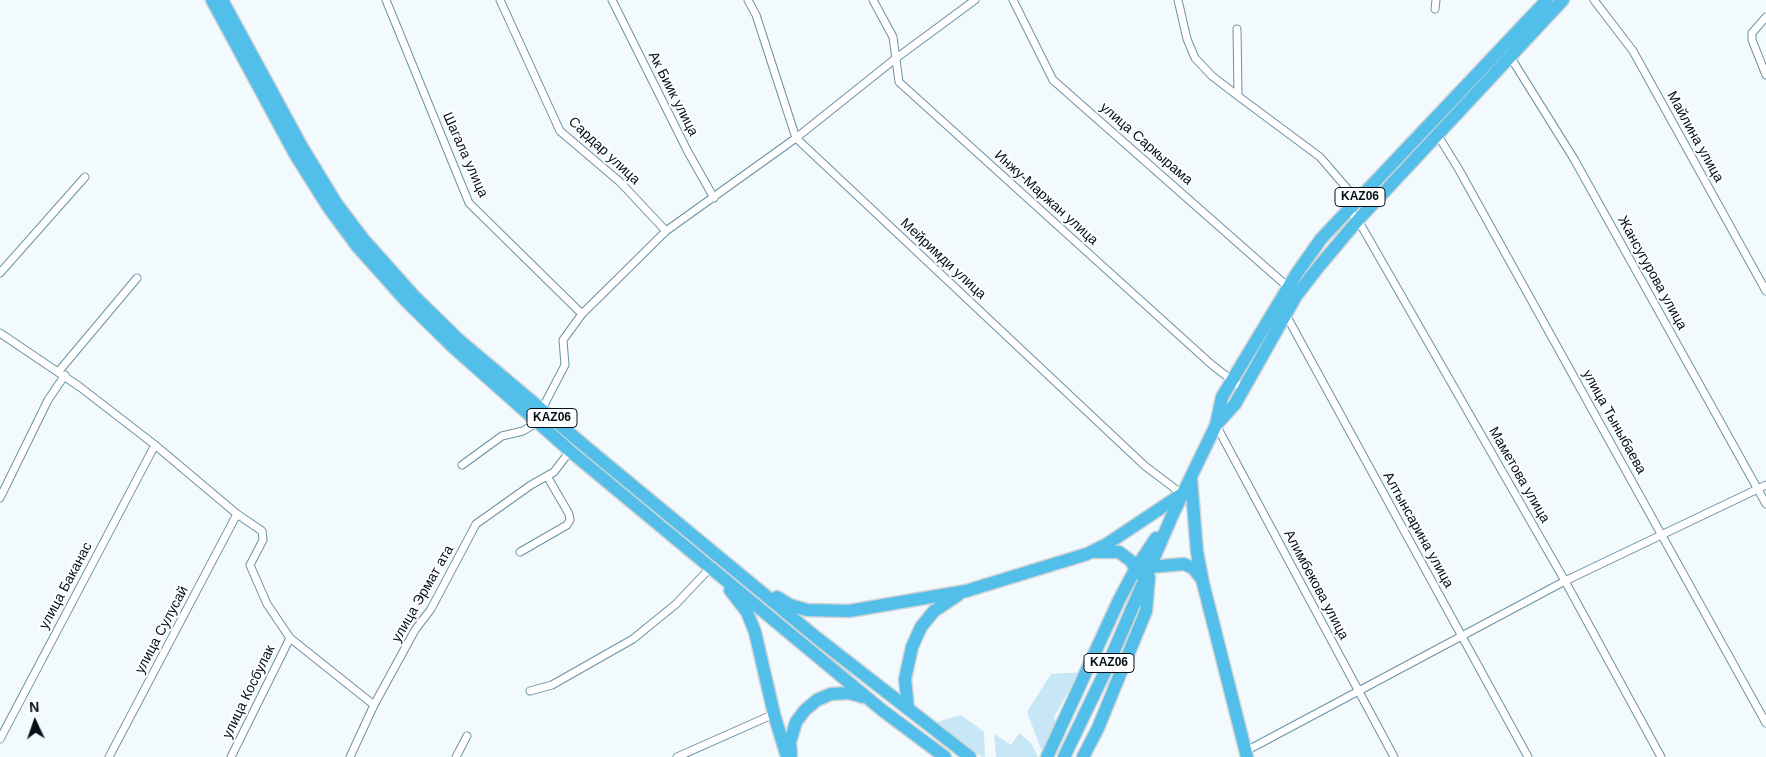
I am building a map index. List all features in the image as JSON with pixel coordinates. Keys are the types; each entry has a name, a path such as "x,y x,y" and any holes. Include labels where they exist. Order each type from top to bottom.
{"highway":[{"name":"KАZ06","path":"212,0 295,154 329,208 357,246 407,302 439,333 540,415 970,757"},
{"name":"KАZ06","path":"222,0 303,149 336,203 364,240 414,296 540,415 570,450 869,699 945,757"},
{"name":"KАZ06","path":"1064,757 1103,676 1182,494 1216,425 1222,397 1288,287 1321,238 1547,0"},
{"name":"KАZ06","path":"1216,425 1235,404 1286,314 1311,276 1358,220 1563,0"},
{"path":"1191,479 1196,542 1203,582 1246,754"},
{"name":"KАZ06","path":"739,573 790,605 807,610 849,611 966,591 1054,566 1086,554 1107,544 1182,494"},
{"path":"1047,757 1119,600 1136,568 1172,516"},
{"path":"1086,554 1109,550 1126,555 1136,568 1143,582"},
{"path":"1082,757 1098,728 1146,611 1150,568 1184,564 1199,574 1203,582"},
{"path":"716,571 746,612 755,632 774,714 787,757"},
{"path":"908,709 905,686 907,664 921,627 934,610 947,600 966,591"},
{"path":"791,757 790,742 796,722 805,710 817,700 831,694 849,693 869,699"}],"street":[{"name":"Шагала улица","path":"386,0 469,203 582,314"},
{"name":"Сардар улица","path":"500,0 560,131 620,182 666,231"},
{"name":"Ак Биик улица","path":"612,0 688,152 714,198"},
{"name":"Мейримди улица","path":"748,0 756,15 796,138 1145,466 1182,494"},
{"name":"Инжу-Маржан улица","path":"874,0 892,37 899,82 1231,381 1243,389"},
{"path":"462,465 502,436 523,431 540,415 566,365 563,340 582,314 666,231 796,138 895,59 975,0"},
{"name":"улица Саркырама","path":"1013,0 1053,80 1288,287"},
{"path":"1178,0 1187,39 1195,58 1212,76 1320,157 1357,200"},
{"path":"1435,9 1436,0"},
{"name":"Майлина улица","path":"1594,0 1633,51 1766,291"},
{"path":"1766,17 1752,33 1752,40 1766,75"},
{"path":"1237,29 1238,96"},
{"name":"Жансугурова улица","path":"1511,58 1574,159 1766,504"},
{"name":"улица Тыныбаева","path":"1437,134 1458,168 1662,533 1766,723"},
{"path":"0,273 85,178"},
{"name":"Маметова улица","path":"1348,210 1358,220 1566,581 1661,757"},
{"path":"0,498 62,373 137,278"},
{"name":"Алтынсарина улица","path":"1286,314 1528,757"},
{"path":"0,333 62,373 155,445 237,514 262,532 263,540 250,565 267,604 290,638 374,705"},
{"name":"Алимбекова улица","path":"1216,425 1394,757"},
{"name":"улица Баканас","path":"0,739 155,445"},
{"name":"улица Эрмат ата","path":"350,757 374,705 415,630 431,609 476,524 554,472 570,450"},
{"path":"520,552 567,525 570,520 569,514 547,476"},
{"path":"1246,754 1359,690 1463,637 1566,581 1662,533 1766,485"},
{"name":"улица Сулусай","path":"109,757 237,514"},
{"path":"530,691 552,685 633,639 716,571"},
{"name":"улица Косбулак","path":"231,757 290,638"},
{"path":"677,757 774,714"},
{"path":"456,757 467,736"}],"shaded area":[{"path":"1087,672 1076,691 1068,692 1054,717 1057,729 1044,757 1027,712 1051,674"},
{"path":"961,715 984,732 985,757 982,757 933,723"},
{"path":"1019,733 1031,743 1038,757 996,757 994,734 1011,745"}]}
